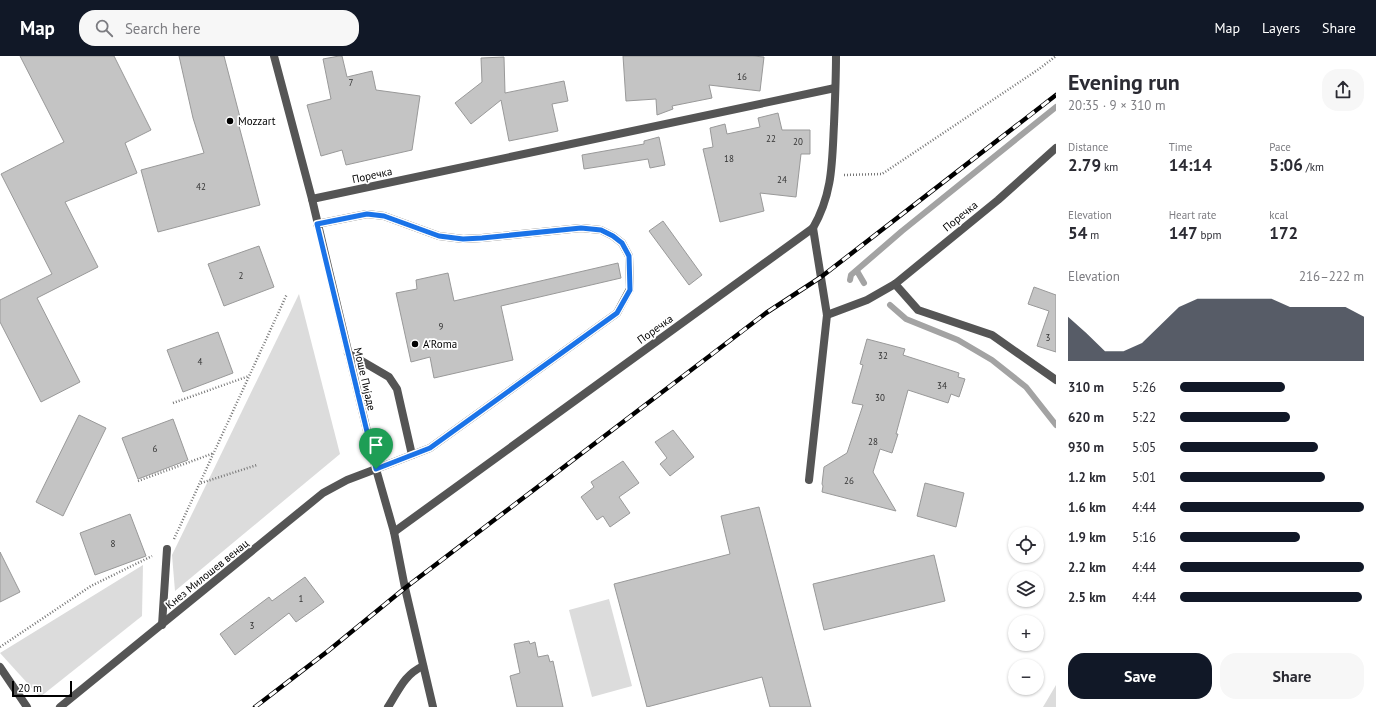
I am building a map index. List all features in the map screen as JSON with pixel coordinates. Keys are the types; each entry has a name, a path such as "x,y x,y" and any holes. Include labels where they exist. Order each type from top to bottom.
{"street":[{"name":"Моше Пијаде","path":"274,56 312,199 376,469 394,532 405,588 433,707"},
{"name":"Поречка","path":"394,532 813,228 823,209 832,176 836,56"},
{"name":"Поречка","path":"312,199 835,88"},
{"name":"Поречка","path":"827,315 867,300 895,284 998,200 1056,148"},
{"name":"Кнез Милошев венац","path":"60,707 323,493 347,480 430,448 617,313 630,290 629,256 622,243 613,236 601,230 581,228 463,239 439,236 384,216 367,214 317,224"},
{"path":"809,480 827,315 813,228"},
{"path":"895,284 918,310 992,334 1056,380"},
{"path":"348,353 389,377 396,389 412,455"},
{"path":"162,625 167,549"},
{"path":"388,707 405,679 413,671 423,666"},
{"path":"0,667 27,707"}],"path":[{"path":"832,176 882,174 1039,69 1056,56"},
{"path":"0,646 91,586 167,549 173,542 287,294"},
{"path":"173,403 250,376"},
{"path":"138,481 214,453"},
{"path":"200,483 258,465"}],"shaded area":[{"path":"299,294 340,454 175,591 172,555"},
{"path":"143,565 142,616 40,697 0,653"},
{"path":"609,599 632,686 592,697 569,610"},
{"path":"1056,685 1056,707 1043,707"}],"building":[{"path":"20,56 114,56 151,130 125,143 137,173 65,202 98,267 37,298 80,382 41,402 0,322 0,300 52,274 1,174 64,142"},
{"path":"179,56 224,56 242,125 239,126 260,205 158,232 141,170 204,153 193,118"},
{"path":"342,56 347,77 372,71 376,90 420,96 412,150 346,165 342,150 321,156 307,105 331,99 323,59"},
{"path":"623,56 764,57 760,91 709,85 712,98 672,106 673,109 657,115 656,99 626,101"},
{"path":"504,57 505,93 564,81 568,101 552,104 558,131 509,141 501,100 471,124 455,103 482,82 481,58"},
{"path":"778,113 782,130 810,130 810,154 801,154 796,197 760,193 764,211 720,222 703,149 713,147 710,128 725,124 727,134 760,127 758,118"},
{"path":"659,137 665,165 650,168 648,159 584,169 582,155 644,144 644,141"},
{"path":"663,221 702,275 689,285 649,231"},
{"path":"259,246 274,287 224,306 208,264"},
{"path":"618,263 621,278 501,306 513,360 434,378 430,357 411,362 396,293 417,289 416,280 448,273 454,301"},
{"path":"1034,287 1056,295 1056,352 1037,346 1049,311 1028,304"},
{"path":"218,332 233,373 183,392 167,350"},
{"path":"867,339 905,349 903,355 959,373 958,377 965,379 959,397 951,394 948,403 908,390 892,453 880,449 873,472 896,511 822,492 824,467 847,453 863,405 852,403 863,365 860,364"},
{"path":"79,415 106,428 63,516 36,502"},
{"path":"173,419 188,460 138,479 122,438"},
{"path":"673,430 694,457 670,476 660,464 667,458 655,442"},
{"path":"623,461 639,483 619,497 630,513 610,527 603,516 597,520 581,497 594,487 591,482"},
{"path":"925,483 964,493 956,527 917,516"},
{"path":"759,507 811,707 770,707 762,677 647,707 614,584 730,554 721,516"},
{"path":"130,514 146,556 95,575 80,533"},
{"path":"0,552 20,592 0,602"},
{"path":"934,555 945,601 824,630 813,584"},
{"path":"305,577 324,602 296,622 289,613 235,655 220,634 269,597 272,601"},
{"path":"529,641 530,644 535,642 538,657 548,655 550,662 553,661 563,707 517,707 510,676 520,673 514,644"}],"waterway":[{"path":"850,280 851,275 902,231 1056,107"},
{"path":"857,271 864,283"},
{"path":"890,305 906,319 958,340 992,360 1026,387 1056,425"}],"railway":[{"path":"255,707 328,651 405,588 766,313 821,277 1056,95"}],"place":[{"name":"Mozzart","path":"230,121"},
{"name":"A'Roma","path":"415,344"}],"route":[{"path":"367,214 384,216 439,236 463,239 581,228 601,230 613,236 622,243 629,256 630,290 617,313 430,448 376,469 317,224 367,214"}]}
